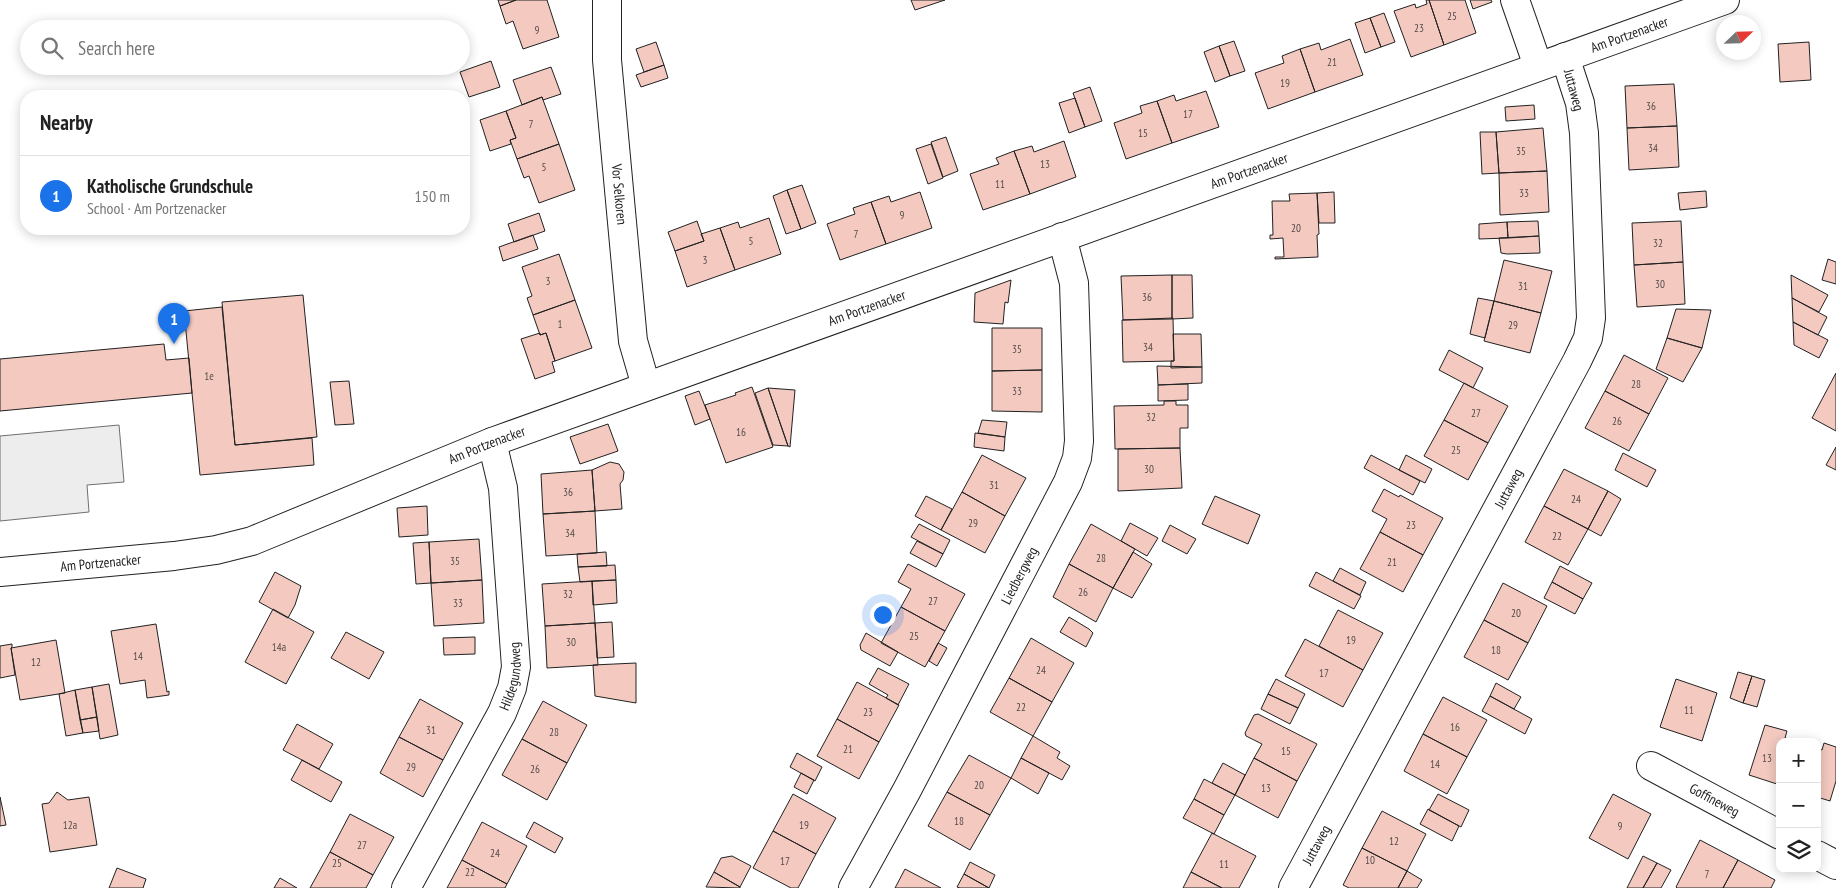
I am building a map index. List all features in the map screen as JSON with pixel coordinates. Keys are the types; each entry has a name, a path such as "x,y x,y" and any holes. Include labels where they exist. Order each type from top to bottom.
{"street":[{"name":"Vor Selkoren","path":"607,0 607,60 632,332 646,386"},
{"path":"1515,0 1538,66"},
{"name":"Am Portzenacker","path":"0,572 174,556 216,550 252,541 492,442 1725,0"},
{"name":"Juttaweg","path":"1294,888 1588,338 1591,318 1584,133 1580,103 1565,57"},
{"name":"Liedbergweg","path":"853,888 907,790 1068,482 1077,458 1079,441 1074,283 1062,237"},
{"name":"Hildegundweg","path":"406,888 502,713 512,688 516,667 503,488 492,442"},
{"name":"Goffineweg","path":"1650,766 1776,833"},
{"path":"1821,857 1836,865"}],"shaded area":[{"path":"119,425 124,482 87,485 89,512 0,521 0,436"}],"building":[{"path":"498,0 516,0 500,6"},
{"path":"516,0 547,0 559,37 523,49 513,21 506,24 500,6"},
{"path":"911,0 945,0 915,10"},
{"path":"1426,0 1429,0 1444,45 1411,57 1394,11 1415,4 1416,8 1427,4"},
{"path":"1429,0 1465,0 1476,33 1444,45"},
{"path":"1470,0 1491,0 1492,2 1473,9"},
{"path":"1384,13 1395,42 1381,47 1370,18"},
{"path":"1370,18 1381,47 1365,53 1355,23"},
{"path":"1350,39 1363,75 1315,92 1300,49 1319,43 1321,50"},
{"path":"1234,41 1245,71 1230,76 1219,46"},
{"path":"656,42 664,65 644,72 636,49"},
{"path":"1809,42 1811,80 1780,82 1778,44"},
{"path":"1219,46 1230,76 1215,82 1204,52"},
{"path":"1300,49 1315,92 1268,109 1255,73 1284,63 1282,56"},
{"path":"491,61 500,87 470,97 470,90 466,90 461,75 470,75 470,68"},
{"path":"664,65 668,78 641,87 636,75"},
{"path":"551,67 561,94 543,100 542,97 522,105 513,80"},
{"path":"1674,84 1677,126 1627,128 1625,86"},
{"path":"1090,87 1102,121 1085,127 1073,93"},
{"path":"1206,91 1219,127 1172,143 1157,101 1174,95 1176,101"},
{"path":"542,97 559,144 517,159 510,140 516,138 506,111"},
{"path":"1075,98 1085,127 1069,133 1059,103"},
{"path":"1157,101 1172,143 1126,159 1114,123 1142,113 1140,106"},
{"path":"1534,105 1535,119 1506,121 1505,107"},
{"path":"506,111 516,138 510,140 511,144 490,151 480,120"},
{"path":"1677,126 1679,167 1629,170 1627,128"},
{"path":"1543,128 1547,171 1499,173 1496,132"},
{"path":"1480,132 1496,132 1499,173 1482,174"},
{"path":"946,137 958,171 943,177 931,142"},
{"path":"1064,141 1076,177 1030,194 1014,151 1032,146 1034,152"},
{"path":"559,144 575,190 539,203 529,176 524,178 517,159"},
{"path":"931,144 943,178 928,184 916,149"},
{"path":"1014,151 1030,194 983,210 970,174 999,164 996,158"},
{"path":"1547,171 1549,212 1500,215 1499,173"},
{"path":"802,185 816,223 801,229 787,190"},
{"path":"787,190 801,229 786,234 773,196"},
{"path":"1706,191 1707,207 1680,210 1678,193"},
{"path":"920,192 932,228 886,244 871,202 889,196 891,202"},
{"path":"1334,192 1335,223 1319,223 1317,193"},
{"path":"1317,193 1318,257 1275,259 1275,257 1284,257 1283,238 1270,239 1270,235 1273,235 1272,201 1290,201 1289,194"},
{"path":"871,202 886,244 840,260 827,224 855,214 853,208"},
{"path":"539,213 545,231 514,242 508,224"},
{"path":"769,218 781,254 735,270 720,228 738,222 740,228"},
{"path":"697,221 704,241 675,251 668,232"},
{"path":"1538,221 1539,236 1508,238 1507,222"},
{"path":"1681,221 1683,262 1634,265 1632,223"},
{"path":"1507,222 1508,238 1479,239 1479,224"},
{"path":"720,228 735,270 687,287 675,251 704,241 701,234"},
{"path":"533,235 538,249 503,261 499,247"},
{"path":"1539,236 1540,253 1501,253 1499,238"},
{"path":"559,254 575,300 533,315 527,298 532,296 522,267"},
{"path":"1828,259 1836,262 1836,284 1822,280"},
{"path":"1504,260 1552,271 1541,313 1494,301"},
{"path":"1683,262 1685,304 1637,307 1634,265"},
{"path":"1172,275 1172,319 1123,320 1121,276"},
{"path":"1172,275 1192,275 1193,318 1172,319"},
{"path":"1791,275 1828,295 1819,312 1792,298"},
{"path":"1011,280 1008,303 1005,302 1003,324 974,322 975,293"},
{"path":"303,295 317,437 235,445 222,302"},
{"path":"1478,298 1494,301 1485,338 1470,334"},
{"path":"1792,298 1827,317 1818,335 1793,322"},
{"path":"575,300 592,348 555,361 546,333 540,335 533,315"},
{"path":"1494,301 1541,313 1530,353 1484,341"},
{"path":"222,307 235,445 312,438 314,465 200,475 184,311"},
{"path":"1676,309 1711,310 1702,348 1667,338"},
{"path":"1173,318 1174,361 1123,362 1122,320"},
{"path":"1793,322 1828,340 1819,358 1794,345"},
{"path":"992,328 1042,328 1042,370 992,371"},
{"path":"540,333 540,335 546,333 555,361 552,362 555,372 535,379 521,339"},
{"path":"1173,334 1201,334 1202,367 1171,368 1171,361 1174,361"},
{"path":"1667,338 1702,348 1683,382 1656,369"},
{"path":"164,344 166,360 189,358 192,393 0,411 0,359"},
{"path":"1449,350 1483,368 1473,388 1439,370"},
{"path":"1624,355 1668,378 1649,414 1605,391"},
{"path":"1157,366 1202,367 1202,383 1158,385"},
{"path":"1042,370 1042,412 992,411 992,371"},
{"path":"1836,373 1836,431 1812,418"},
{"path":"349,381 354,424 335,425 330,382"},
{"path":"1464,383 1508,406 1488,443 1444,420"},
{"path":"1188,384 1188,400 1158,401 1158,385"},
{"path":"752,387 773,447 726,463 705,405 736,395 735,393"},
{"path":"768,388 795,390 790,447 788,446"},
{"path":"768,388 788,446 773,445 755,393"},
{"path":"699,391 710,419 695,425 685,396"},
{"path":"1605,391 1649,414 1629,451 1585,428"},
{"path":"1164,401 1176,401 1176,405 1188,405 1188,428 1180,428 1180,448 1115,449 1114,406 1164,405"},
{"path":"982,420 1007,422 1005,437 978,433"},
{"path":"1444,420 1488,443 1468,480 1424,456"},
{"path":"608,424 618,451 580,464 570,437"},
{"path":"975,433 1005,437 1004,451 974,447"},
{"path":"1836,447 1836,470 1826,465"},
{"path":"1180,448 1182,488 1118,491 1118,449"},
{"path":"1623,453 1656,470 1647,487 1615,470"},
{"path":"982,455 1026,478 1005,516 962,492"},
{"path":"1371,455 1420,481 1413,495 1364,468"},
{"path":"1406,455 1432,469 1425,483 1399,470"},
{"path":"610,462 619,464 624,472 623,480 620,484 622,509 595,511 592,470"},
{"path":"1564,469 1608,491 1588,529 1544,506"},
{"path":"592,470 595,511 543,514 541,474"},
{"path":"1384,489 1399,497 1400,495 1443,518 1423,555 1380,532 1387,519 1372,511"},
{"path":"1608,491 1621,499 1601,536 1588,529"},
{"path":"962,492 1005,516 985,553 941,530"},
{"path":"926,496 952,509 941,530 915,516"},
{"path":"1215,496 1260,515 1248,544 1202,524"},
{"path":"427,506 428,535 399,537 397,508"},
{"path":"1544,506 1588,529 1568,565 1525,542"},
{"path":"595,511 597,553 546,556 543,514"},
{"path":"1130,523 1158,538 1147,556 1121,541"},
{"path":"919,524 950,540 943,554 911,537"},
{"path":"1091,524 1135,549 1113,588 1069,564"},
{"path":"1170,525 1196,539 1187,554 1162,541"},
{"path":"1380,532 1423,555 1403,592 1360,569"},
{"path":"479,539 482,580 431,583 429,542"},
{"path":"917,541 943,554 936,567 910,553"},
{"path":"429,542 431,583 416,584 413,543"},
{"path":"606,552 607,566 578,567 577,554"},
{"path":"1133,552 1152,564 1132,598 1113,588"},
{"path":"908,564 965,594 945,631 901,607 911,589 898,582"},
{"path":"1069,564 1113,588 1096,622 1053,597"},
{"path":"615,565 616,580 580,582 578,567"},
{"path":"1560,566 1592,583 1583,599 1552,582"},
{"path":"1340,568 1366,582 1360,595 1333,581"},
{"path":"275,572 301,586 295,605 288,618 259,602"},
{"path":"1316,572 1361,596 1354,609 1309,586"},
{"path":"482,580 484,623 434,626 431,583"},
{"path":"616,580 617,603 593,605 592,581"},
{"path":"592,581 595,623 545,626 542,584"},
{"path":"1552,582 1583,599 1575,614 1544,598"},
{"path":"1503,583 1547,606 1528,643 1484,620"},
{"path":"901,607 945,631 925,667 881,643"},
{"path":"273,609 314,632 286,684 245,662"},
{"path":"1338,610 1383,633 1363,670 1319,646"},
{"path":"1069,617 1093,633 1086,647 1060,632"},
{"path":"1484,620 1528,643 1508,680 1464,657"},
{"path":"612,622 614,657 597,658 595,623"},
{"path":"595,623 598,665 547,668 545,626"},
{"path":"156,624 169,695 147,698 145,680 120,684 111,631"},
{"path":"346,632 384,652 369,679 331,658"},
{"path":"866,633 898,652 890,666 861,650 860,645"},
{"path":"475,637 475,654 444,655 443,638"},
{"path":"1031,638 1074,663 1052,702 1009,678"},
{"path":"1305,639 1363,670 1343,707 1285,676"},
{"path":"56,640 65,693 20,700 11,648"},
{"path":"938,643 947,648 937,666 929,661"},
{"path":"12,644 15,675 0,678 0,646"},
{"path":"636,663 636,703 595,696 593,665"},
{"path":"878,668 909,684 898,705 886,698 888,695 869,684"},
{"path":"1738,672 1752,676 1743,703 1730,698"},
{"path":"1752,676 1765,680 1757,707 1743,703"},
{"path":"1009,678 1052,702 1033,736 990,712"},
{"path":"1276,679 1305,694 1298,708 1268,694"},
{"path":"1676,679 1717,693 1702,741 1660,727"},
{"path":"857,682 899,705 879,742 837,719"},
{"path":"1496,683 1521,697 1514,709 1490,696"},
{"path":"109,684 118,735 100,739 92,687"},
{"path":"92,687 97,717 80,720 75,690"},
{"path":"75,690 83,733 66,736 59,694"},
{"path":"1268,694 1298,708 1290,724 1261,709"},
{"path":"1490,696 1532,719 1525,734 1482,711"},
{"path":"1443,697 1487,720 1467,757 1423,734"},
{"path":"420,699 463,723 443,760 399,737"},
{"path":"543,701 587,725 567,763 522,739"},
{"path":"1258,714 1317,744 1297,781 1254,758 1262,744 1246,736 1245,733 1254,715"},
{"path":"97,717 99,731 83,733 80,720"},
{"path":"837,719 879,742 859,779 817,756"},
{"path":"297,724 333,744 319,769 283,750"},
{"path":"1765,725 1787,731 1785,738 1776,738 1776,784 1749,775"},
{"path":"1423,734 1467,757 1447,794 1404,771"},
{"path":"1033,736 1060,752 1057,758 1070,766 1062,780 1021,758"},
{"path":"399,737 443,760 423,797 380,773"},
{"path":"522,739 567,763 547,800 502,775"},
{"path":"1824,743 1836,747 1836,781 1830,801 1821,798 1822,750"},
{"path":"797,753 822,767 815,781 790,767"},
{"path":"969,755 1011,778 990,815 947,792"},
{"path":"1021,758 1049,773 1038,794 1011,778"},
{"path":"1254,758 1297,781 1278,818 1235,795"},
{"path":"302,760 342,782 331,802 291,780"},
{"path":"1223,763 1245,775 1235,795 1212,783"},
{"path":"801,773 814,780 807,794 794,787"},
{"path":"1204,779 1235,795 1224,815 1194,799"},
{"path":"57,792 68,800 89,797 97,845 50,852 42,804 49,803"},
{"path":"947,792 990,815 970,850 928,826"},
{"path":"793,794 836,818 816,854 773,831"},
{"path":"1438,794 1469,810 1461,827 1429,810"},
{"path":"1613,794 1651,814 1628,859 1589,838"},
{"path":"0,797 6,825 0,826"},
{"path":"1194,799 1224,815 1214,834 1183,818"},
{"path":"1428,809 1459,826 1452,841 1420,824"},
{"path":"1382,811 1426,834 1407,871 1362,848"},
{"path":"350,814 394,837 373,875 330,852"},
{"path":"482,822 527,846 507,884 462,860"},
{"path":"534,822 563,838 555,853 526,837"},
{"path":"773,831 816,854 798,888 791,888 753,868"},
{"path":"1212,833 1256,856 1239,888 1222,888 1191,872"},
{"path":"1700,840 1738,860 1723,888 1677,888 1676,887"},
{"path":"1362,848 1407,871 1398,888 1349,888 1343,885"},
{"path":"330,852 373,875 366,888 310,888"},
{"path":"732,856 751,866 740,887 714,872 721,858"},
{"path":"1643,856 1657,863 1643,888 1627,888"},
{"path":"462,860 507,884 505,888 447,888"},
{"path":"1738,860 1775,880 1771,888 1723,888"},
{"path":"970,862 995,875 989,888 964,874"},
{"path":"1657,863 1671,870 1661,888 1643,888"},
{"path":"117,868 146,879 143,888 109,888"},
{"path":"905,869 941,888 895,888"},
{"path":"1407,871 1422,880 1417,888 1398,888"},
{"path":"714,872 740,887 740,888 706,887"},
{"path":"1191,872 1222,888 1183,888"},
{"path":"964,874 989,888 957,887"},
{"path":"280,878 297,888 274,888"}],"place":[{"name":"Katholische Grundschule","path":"174,344"}]}
